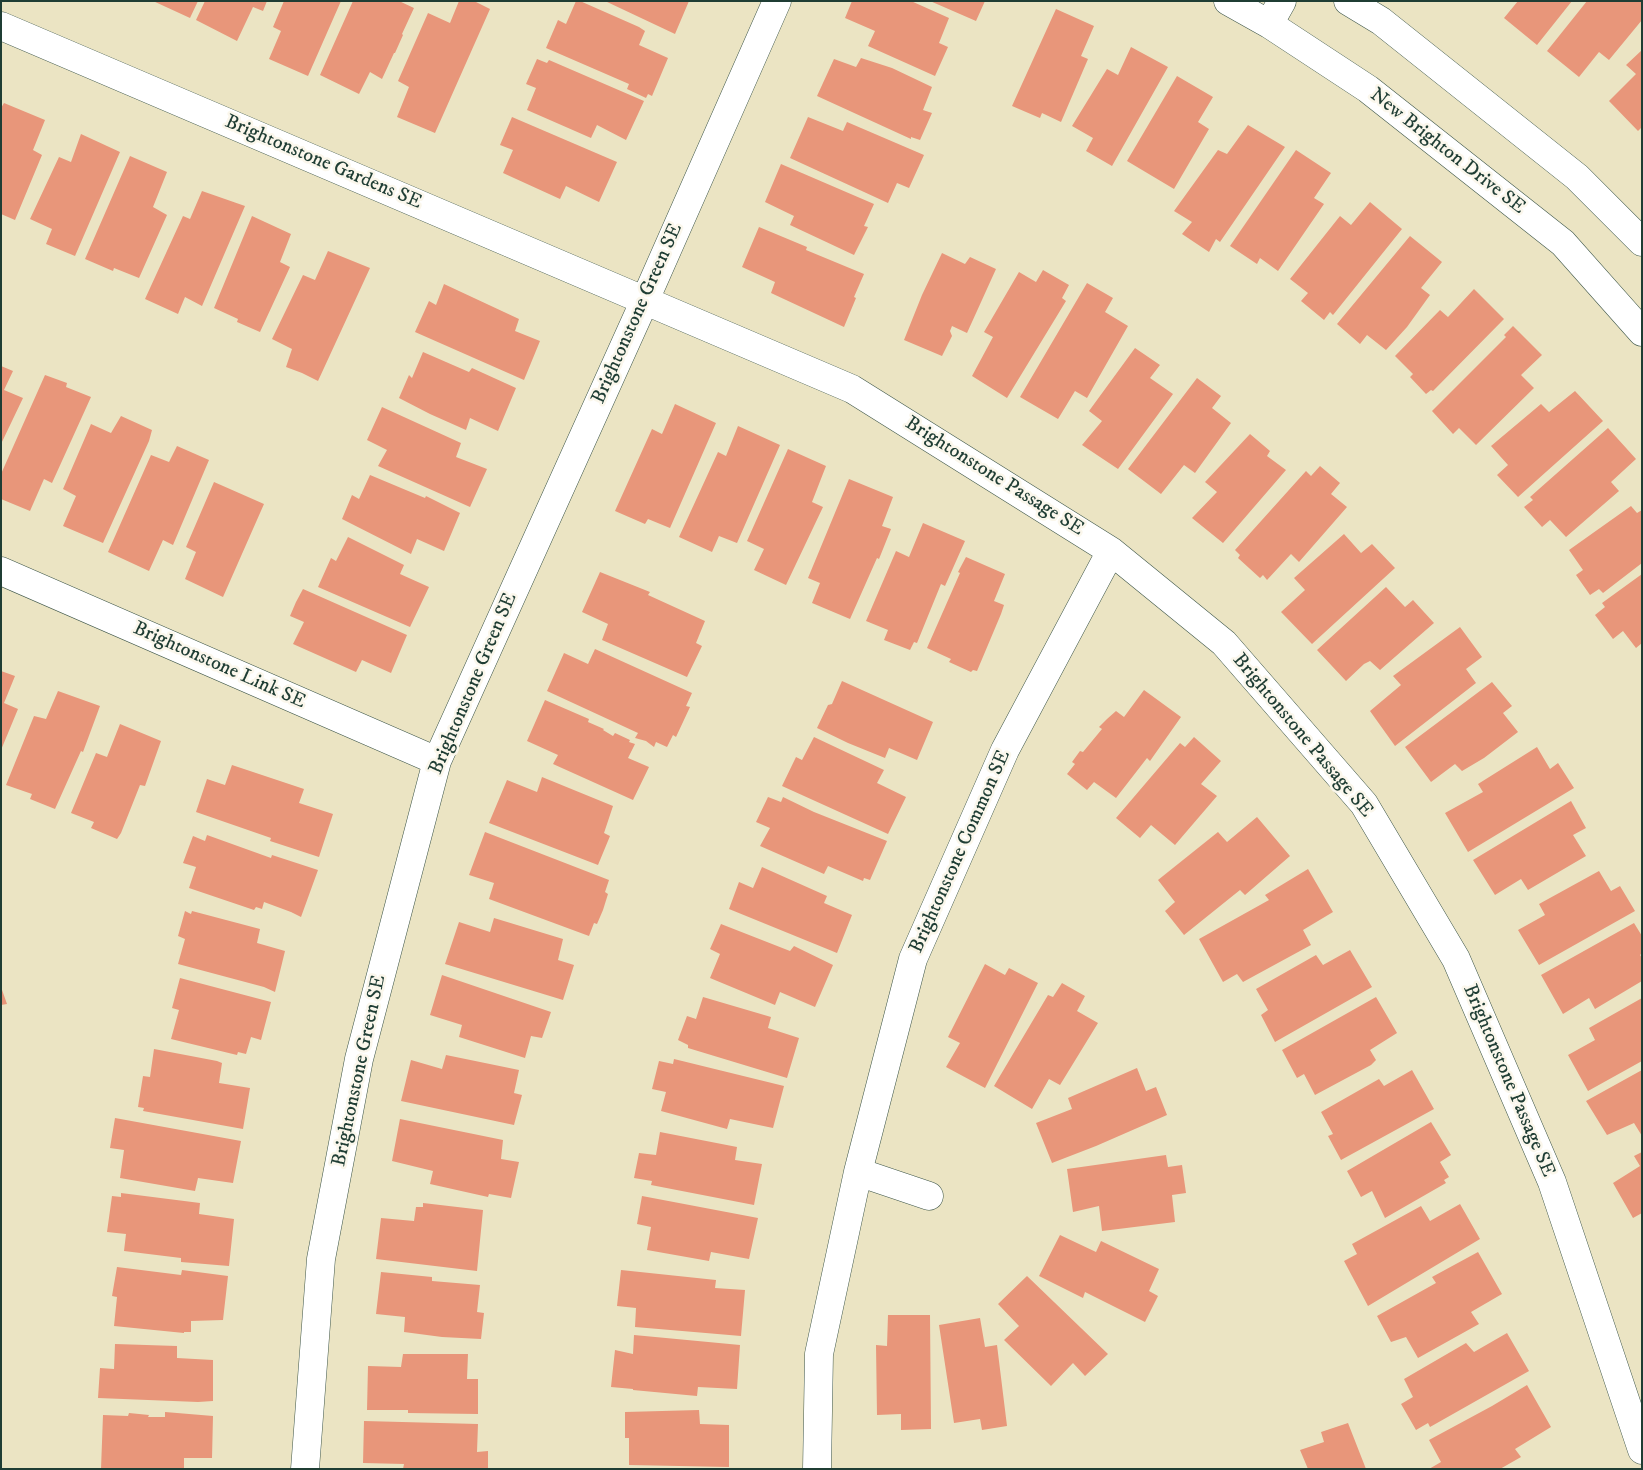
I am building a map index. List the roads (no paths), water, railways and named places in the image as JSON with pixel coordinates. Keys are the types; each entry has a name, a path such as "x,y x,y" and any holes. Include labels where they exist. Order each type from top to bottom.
{"street":[{"name":"Brightonstone Green SE","path":"305,1469 321,1259 359,1059 436,761 645,300 777,1"},
{"name":"New Brighton Drive SE","path":"1228,1 1275,12 1368,89 1563,243 1642,332"},
{"path":"1348,1 1381,21 1577,177 1642,242"},
{"name":"Brightonstone Gardens SE","path":"1,26 645,300"},
{"name":"Brightonstone Passage SE","path":"645,300 852,389 1112,550 1224,643 1364,804 1456,959 1552,1182 1642,1450"},
{"name":"Brightonstone Common SE","path":"818,1469 819,1354 858,1172 913,959 1005,750 1112,550"},
{"name":"Brightonstone Link SE","path":"1,571 436,761"},
{"path":"858,1172 929,1196"}]}
